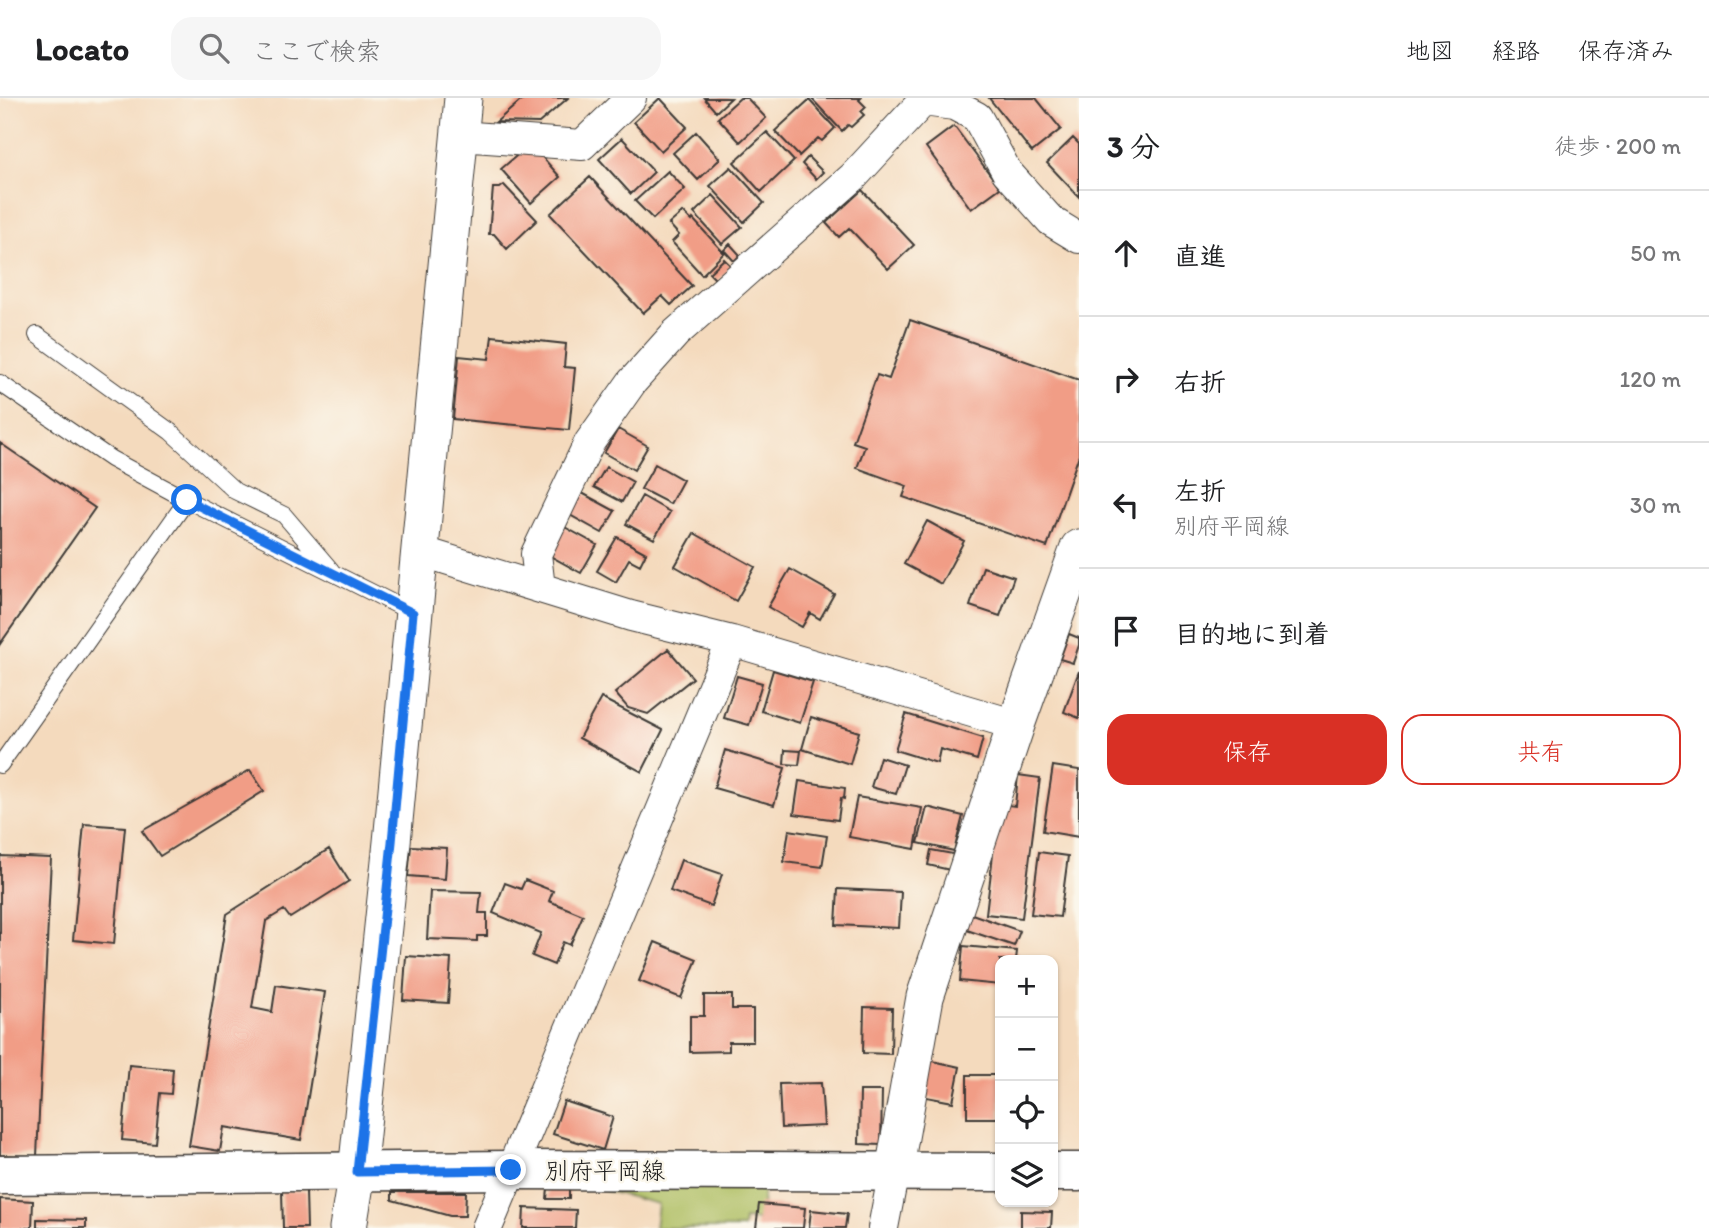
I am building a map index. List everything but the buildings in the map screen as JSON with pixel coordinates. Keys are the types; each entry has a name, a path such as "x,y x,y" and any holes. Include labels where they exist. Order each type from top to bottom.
{"main road":[{"name":"別府平岡線","path":"0,1175 511,1170 995,1172"},
{"path":"1058,1172 1079,1172"}],"street":[{"path":"348,1228 357,1172 392,842 463,98"},
{"path":"459,136 582,145 631,98"},
{"path":"540,588 536,554 589,443 632,382 676,333 853,177 923,99 954,105 977,117 1007,172 1051,221 1079,238"},
{"path":"883,1228 925,996 1079,548"},
{"path":"420,551 631,616 732,641 1016,725"},
{"path":"487,1228 732,641"}],"lane":[{"path":"37,335 170,432 235,491 284,515 335,575"},
{"path":"0,383 111,459 413,613"},
{"path":"0,765 187,500"}],"green space":[{"path":"608,1185 764,1188 760,1220 744,1219 743,1228 655,1228 658,1204 603,1190"}],"route":[{"path":"187,500 413,613 357,1172 511,1170"}]}
